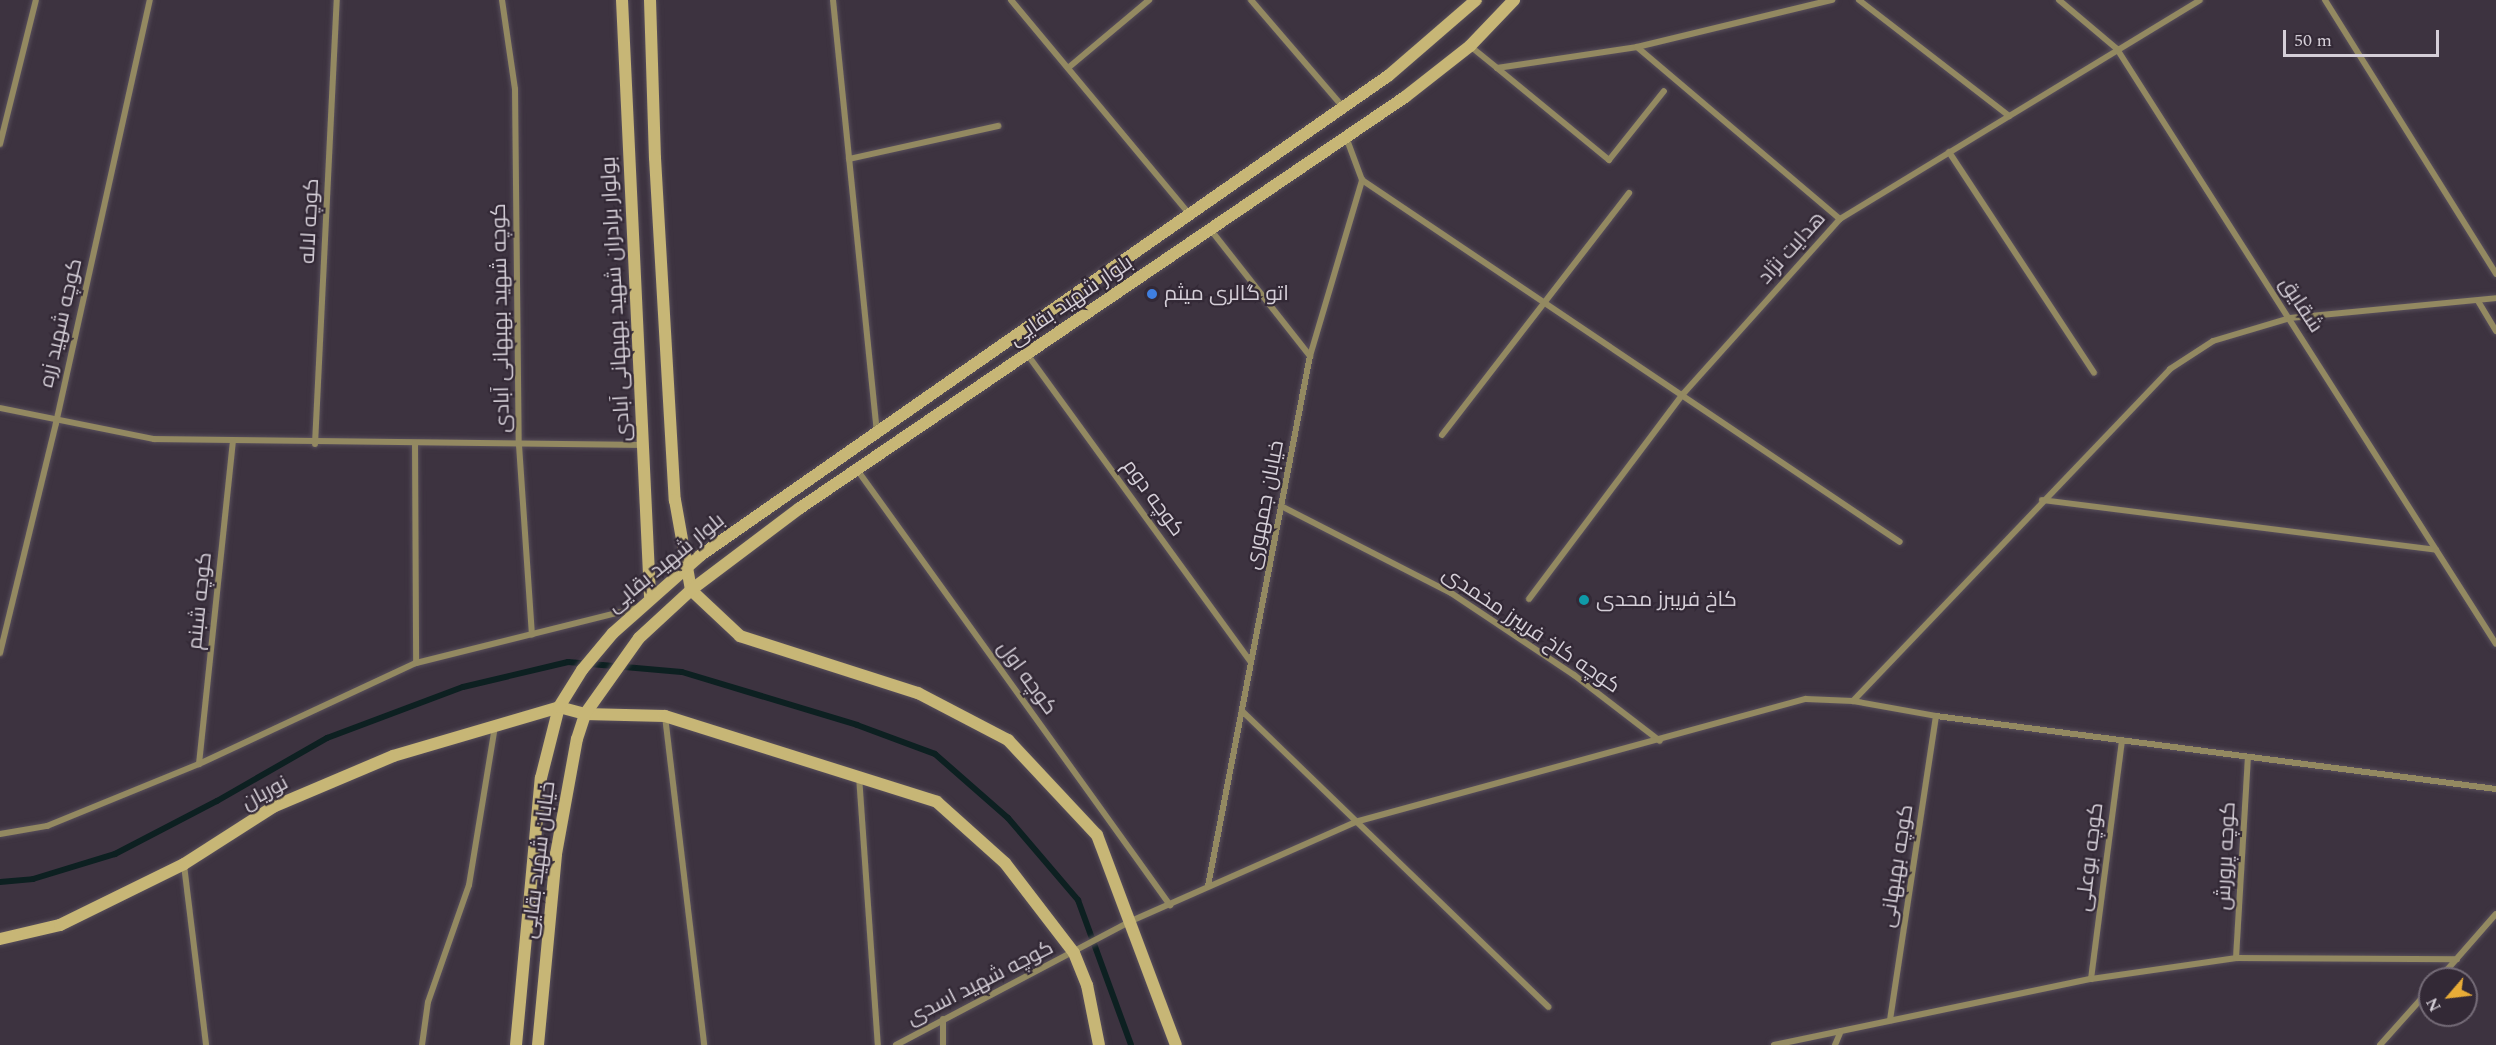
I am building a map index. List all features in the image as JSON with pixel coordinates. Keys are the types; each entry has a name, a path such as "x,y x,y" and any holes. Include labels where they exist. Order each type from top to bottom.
{"main road":[{"name":"بولوار برادران شهید بهبهانی آبادی","path":"622,0 650,596"},
{"path":"650,0 655,158 674,489 691,590 740,636 918,693 1008,740 1097,835 1176,1045"},
{"name":"بلوار شهید بقایی","path":"560,707 582,670 613,633 650,596 686,567 876,431 1190,216 1388,76 1476,0"},
{"name":"بلوار شهید بقایی","path":"602,687 648,630 691,590 800,508 858,471 1346,136 1470,46 1514,0"},
{"name":"خیابان شهید بقایی","path":"538,1045 556,854 585,714 602,687"},
{"path":"560,707 585,714 665,716 859,775 937,802 1005,863 1077,952 1087,985 1097,1042"},
{"name":"خیابان شهید بقایی","path":"516,1045 541,778 560,707"},
{"name":"نوریان","path":"0,939 60,925 184,864 273,807 393,756 560,707"}],"street":[{"path":"0,144 36,0"},
{"name":"کوچه شهید زره","path":"0,653 56,423 150,0"},
{"name":"کوچه لاله","path":"315,444 337,0"},
{"name":"کوچه شهید بهبهانی آبادی","path":"502,0 515,89 519,445 532,635"},
{"path":"833,0 876,431"},
{"path":"1011,0 1190,216"},
{"path":"1068,69 1149,0"},
{"path":"1251,0 1343,108"},
{"path":"1497,68 1637,47 1833,0"},
{"path":"1859,0 2009,116"},
{"name":"شقایق","path":"2059,0 2117,49 2496,644"},
{"name":"هدایت نژاد","path":"1529,599 1683,394 1840,219 2200,0"},
{"path":"2325,0 2496,274"},
{"path":"1470,46 1609,160 1664,92"},
{"path":"1637,47 1840,219"},
{"path":"849,159 998,126"},
{"path":"1346,136 1362,180 1546,300 1900,542"},
{"path":"1950,152 2094,373"},
{"name":"خیابان جمهوری","path":"1208,886 1310,356 1362,180"},
{"path":"1442,435 1629,193"},
{"path":"1210,229 1310,356"},
{"path":"1853,701 2042,500 2170,369 2213,341 2290,318 2496,298"},
{"path":"2478,301 2496,331"},
{"name":"کوچه دوم","path":"1027,354 1251,662"},
{"path":"0,408 56,423 154,439 315,444 643,445"},
{"name":"کوچه شبنم","path":"199,764 233,441"},
{"path":"415,443 416,663"},
{"name":"کوچه اول","path":"858,471 1170,905"},
{"path":"2042,500 2436,550"},
{"name":"کوچه کاخ فریبرز مخمدی","path":"1281,506 1451,593 1574,675 1660,741"},
{"path":"0,834 47,826 199,764 416,663 638,608"},
{"name":"کوچه شهید اسدی","path":"896,1045 1077,952 1131,921 1355,822 1660,741 1806,699 1853,701 1936,716 2496,789"},
{"path":"1242,711 1548,1007"},
{"path":"665,716 704,1045"},
{"name":"کوچه بهبهانی","path":"1890,1020 1936,716"},
{"path":"422,1045 429,1002 469,885 495,726"},
{"name":"کوچه بوعلی","path":"2091,979 2122,740"},
{"name":"کوچه پرورش","path":"2236,958 2248,757"},
{"path":"859,775 878,1045"},
{"path":"184,864 206,1045"},
{"path":"2450,967 2496,915"},
{"path":"1774,1045 2091,979 2236,958 2457,959"},
{"path":"2380,1045 2418,1002"},
{"path":"943,1019 943,1045"},
{"path":"1835,1045 1841,1031"}],"waterway":[{"path":"0,882 33,879 115,854 217,801 327,738 463,687 568,662 682,672 857,725 935,754 1008,818 1078,900 1131,1045"}],"place":[{"name":"اتو گالری میثم","path":"1152,294"},
{"name":"کاخ فریبرز محدی","path":"1584,600"}]}
